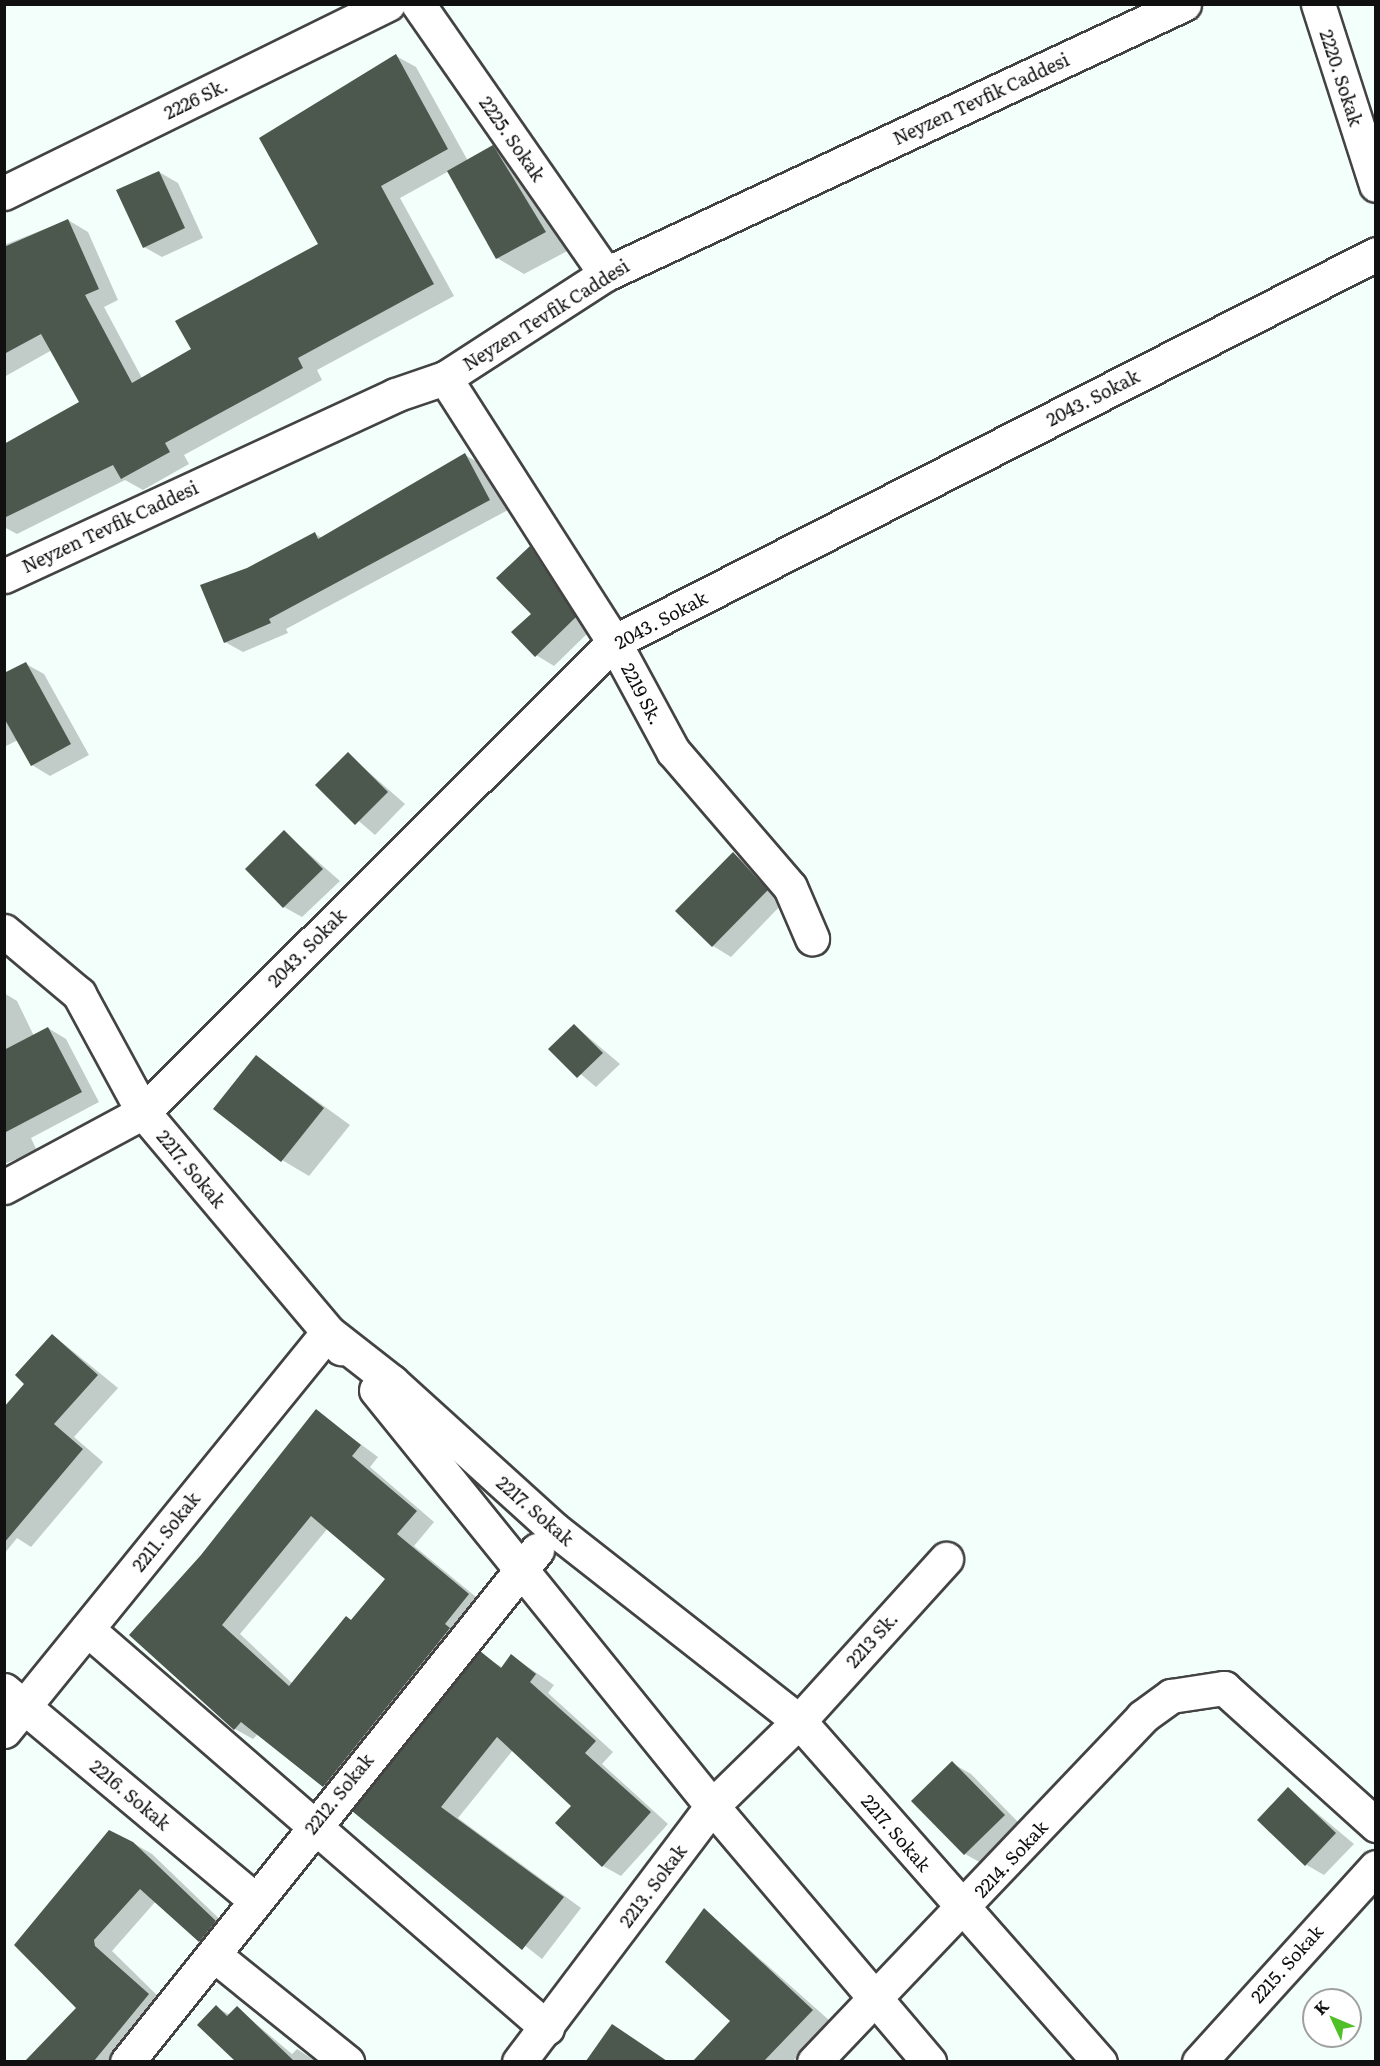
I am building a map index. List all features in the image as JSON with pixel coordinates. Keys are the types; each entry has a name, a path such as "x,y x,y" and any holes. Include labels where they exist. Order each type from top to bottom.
{"street":[{"name":"2226 Sk.","path":"4,193 388,4"},
{"name":"2225. Sokak","path":"418,4 606,274"},
{"name":"Neyzen Tevfik Caddesi","path":"4,576 395,395 445,378 606,274 1184,4"},
{"name":"2220. Sokak","path":"1318,4 1376,185"},
{"name":"2043. Sokak","path":"4,1187 142,1112 614,642 1376,254"},
{"name":"2219 Sk.","path":"445,378 614,642 673,751 790,887 812,938"},
{"name":"2217. Sokak","path":"4,932 79,994 142,1112 328,1332 392,1382 554,1529 799,1721 963,1911 1101,2061"},
{"path":"328,1332 523,1566 712,1806 929,2061"},
{"name":"2211. Sokak","path":"11,1709 87,1629 328,1332"},
{"name":"2212. Sokak","path":"128,2061 214,1955 315,1822 554,1529"},
{"name":"2213 Sk.","path":"799,1721 946,1559"},
{"path":"87,1629 315,1822 547,2028"},
{"name":"2214. Sokak","path":"814,2061 874,1995 963,1911 1142,1718 1171,1696 1224,1688 1376,1825"},
{"name":"2216. Sokak","path":"11,1709 255,1900"},
{"name":"2213. Sokak","path":"519,2061 547,2028 712,1806 799,1721"},
{"name":"2215. Sokak","path":"1199,2061 1376,1866"},
{"path":"214,1955 346,2061"}],"building":[{"path":"396,54 448,149 381,186 434,284 298,358 303,368 165,443 170,452 121,479 113,465 4,518 4,444 79,402 41,334 4,354 4,247 68,219 99,289 85,295 132,383 191,349 175,321 318,244 259,138"},
{"path":"493,145 546,232 496,259 447,171"},
{"path":"159,171 185,228 143,248 116,190"},
{"path":"465,453 490,500 269,619 271,623 224,643 200,585 247,568 315,532 318,539"},
{"path":"530,546 576,617 535,657 511,632 531,614 496,578"},
{"path":"26,662 71,744 31,766 4,718 4,673"},
{"path":"348,752 388,792 355,825 315,785"},
{"path":"284,830 323,869 283,908 245,869"},
{"path":"733,852 768,890 712,947 675,911"},
{"path":"574,1024 603,1053 577,1078 548,1049"},
{"path":"48,1027 82,1092 4,1133 4,1050"},
{"path":"256,1055 324,1108 281,1162 213,1109"},
{"path":"52,1334 98,1375 54,1424 83,1449 4,1543 4,1407 24,1384 15,1375"},
{"path":"316,1409 361,1445 352,1456 417,1511 397,1534 469,1594 445,1624 450,1628 323,1787 241,1722 234,1730 129,1635 201,1555","holes":["311,1516 385,1579 351,1620 346,1616 289,1686 222,1625"]},
{"path":"480,1651 501,1668 511,1654 536,1674 530,1682 596,1741 585,1753 651,1812 602,1867 555,1823 571,1806 497,1737 441,1807 564,1897 522,1950 352,1811"},
{"path":"952,1761 1005,1815 964,1855 911,1801"},
{"path":"1288,1787 1336,1833 1305,1866 1257,1820"},
{"path":"109,1830 133,1842 216,1921 199,1942 140,1889 94,1940 95,1946 149,1994 94,2061 25,2061 76,2008 14,1945"},
{"path":"704,1908 813,2010 764,2061 693,2061 730,2021 665,1962"},
{"path":"216,2005 227,2016 237,2006 294,2061 235,2061 197,2025"},
{"path":"612,2024 667,2061 586,2061"}]}
